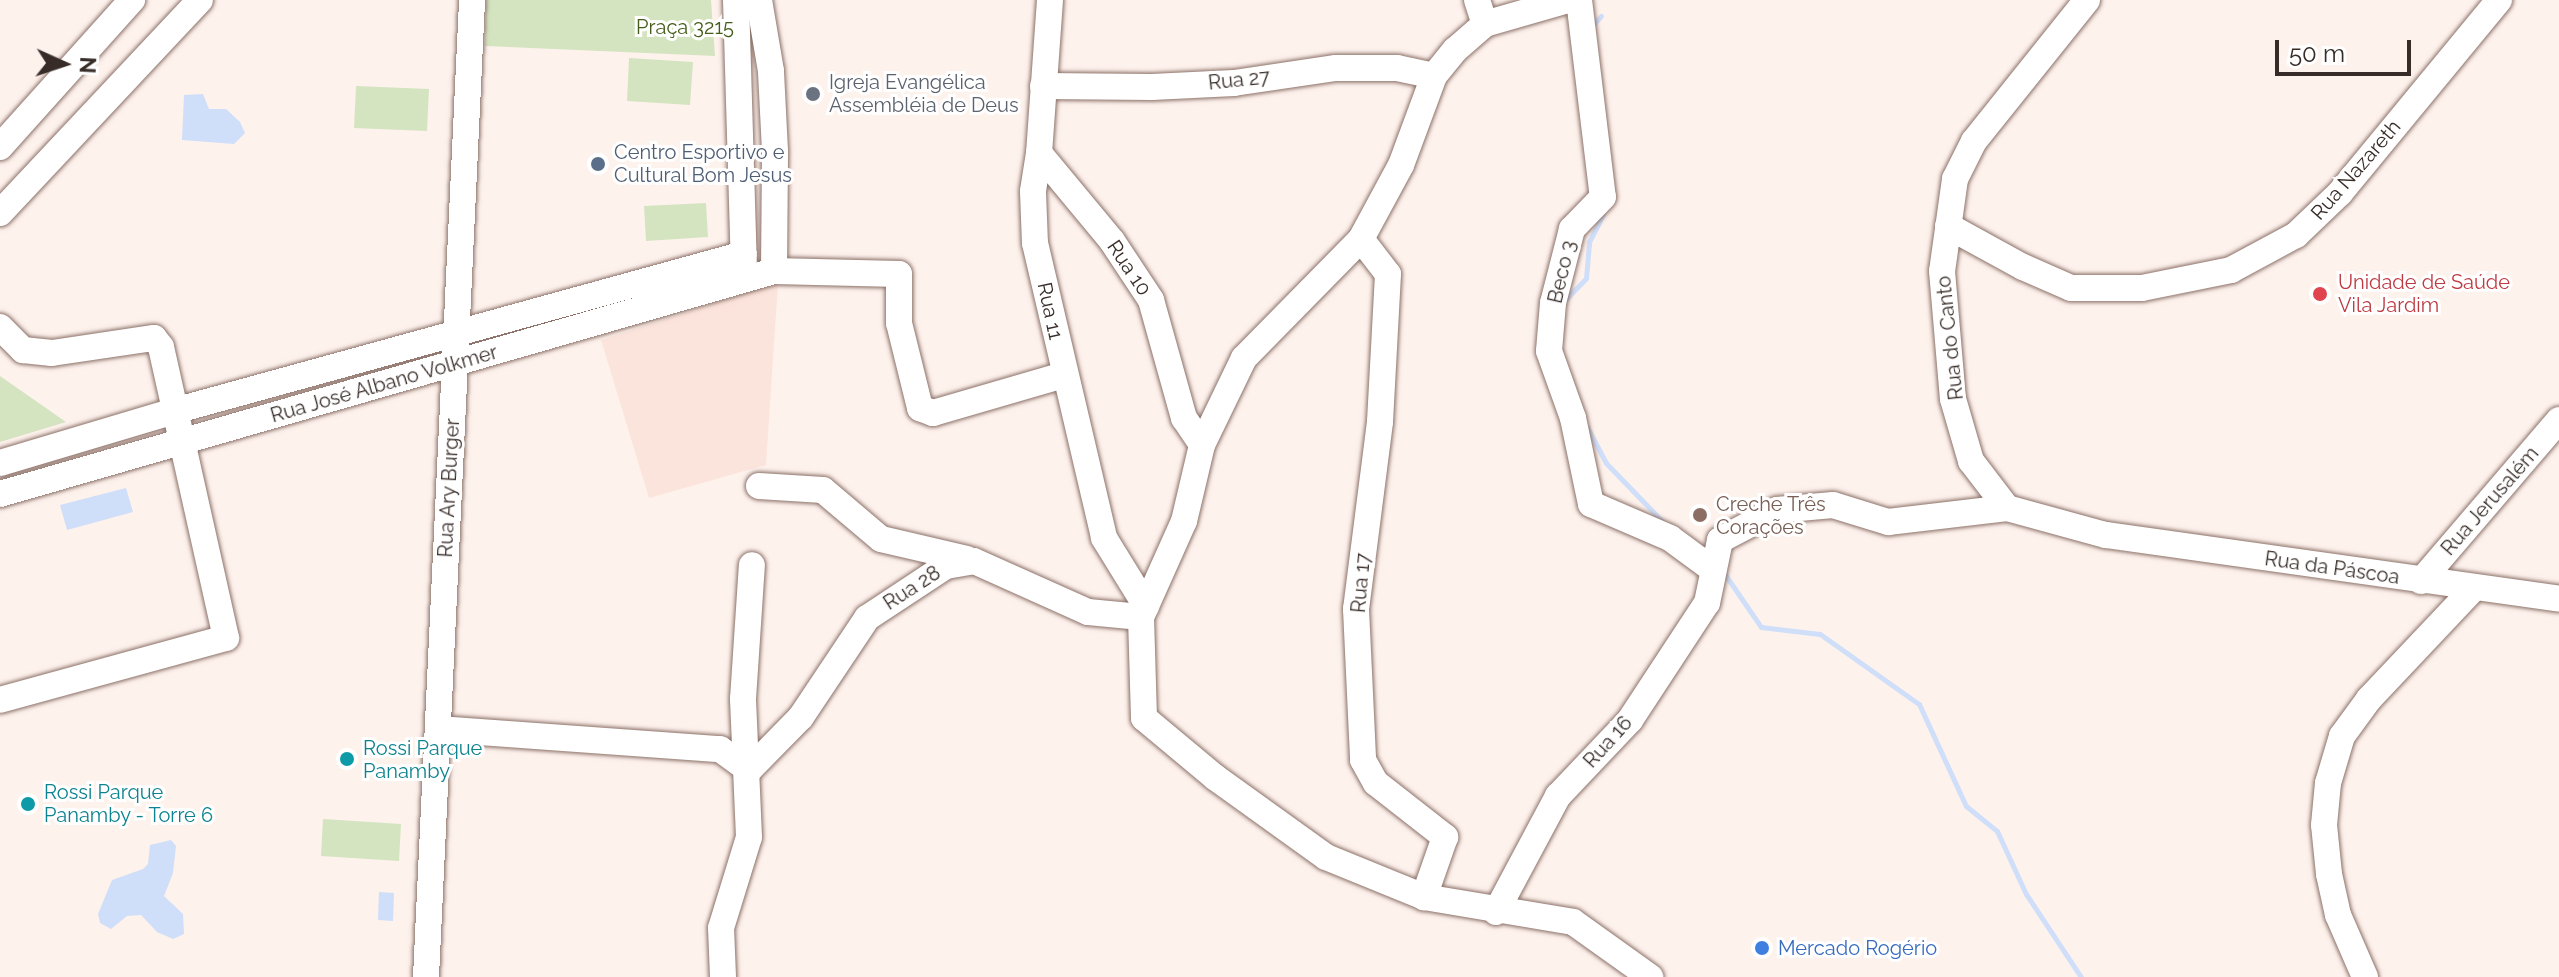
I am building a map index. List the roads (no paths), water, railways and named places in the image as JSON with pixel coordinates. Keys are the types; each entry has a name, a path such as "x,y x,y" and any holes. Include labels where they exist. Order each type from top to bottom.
{"street":[{"path":"0,147 132,0"},
{"path":"0,213 200,0"},
{"name":"Rua Ary Burger","path":"426,977 472,0"},
{"path":"736,0 744,266 774,271 899,274 899,318 920,408 933,413 1064,375"},
{"path":"759,0 771,71 774,124 774,271"},
{"name":"Rua 11","path":"1050,0 1039,153 1033,192 1035,243 1104,538 1143,611"},
{"path":"1568,0 1481,12 1434,76 1401,165 1361,239 1244,358 1202,445 1184,521 1143,611 1144,718 1216,778 1326,857 1424,897 1496,912 1573,922 1650,977"},
{"name":"Beco 3","path":"1579,0 1603,197 1572,229 1553,303 1549,351 1573,418 1591,504 1670,538 1712,569"},
{"name":"Rua do Canto","path":"2007,508 1971,461 1953,399 1942,271 1955,179 1974,141 2087,0"},
{"name":"Rua Nazareth","path":"1948,226 2023,267 2071,288 2142,288 2231,270 2296,235 2340,193 2499,0"},
{"name":"Rua 27","path":"1043,86 1152,87 1234,83 1336,68 1397,68 1434,76"},
{"name":"Rua 10","path":"1039,153 1112,241 1151,300 1184,418 1202,445"},
{"name":"Rua 17","path":"1361,239 1388,274 1380,422 1356,609 1363,760 1376,783 1445,837 1424,897"},
{"name":"Rua José Albano Volkmer","path":"11,459 174,411 456,336 744,266"},
{"name":"Rua José Albano Volkmer","path":"0,494 455,363 744,266"},
{"path":"0,327 23,350 52,353 154,338 161,347 226,638 0,700"},
{"name":"Rua Jerusalém","path":"2421,581 2559,420"},
{"path":"11,459 32,485"},
{"path":"759,486 823,490 881,539 974,561 1088,612 1143,611"},
{"name":"Rua 16","path":"1496,912 1558,796 1630,720 1707,603 1720,540 1777,510 1833,505 1888,522 2007,508"},
{"name":"Rua da Páscoa","path":"2007,508 2106,535 2559,599"},
{"name":"Rua 28","path":"749,770 801,717 867,618 946,566 974,561"},
{"path":"723,977 721,928 749,837 749,770 743,699 752,565"},
{"path":"2365,977 2338,915 2329,874 2324,825 2328,783 2342,736 2369,699 2474,588"},
{"path":"438,729 720,749 749,770"}],"water":[{"path":"203,94 209,109 226,109 240,122 245,133 234,144 182,140 184,95"},
{"path":"126,488 133,512 67,530 60,505"},
{"path":"171,840 176,846 173,873 164,896 183,914 184,934 173,939 157,932 141,915 127,916 111,929 100,923 98,914 112,880 143,869 148,864 150,845"},
{"path":"379,892 394,893 393,921 378,920"}],"waterway":[{"path":"1591,27 1601,16"},
{"path":"1565,300 1586,278 1589,242 1603,214"},
{"path":"1587,427 1606,463 1662,521"},
{"path":"1724,573 1761,627 1820,634 1919,704 1966,806 1997,831 2026,894 2081,977"}],"place":[{"name":"Igreja Evangélica Assembléia de Deus","path":"813,94"},
{"name":"Centro Esportivo e Cultural Bom Jesus","path":"598,164"},
{"name":"Unidade de Saúde Vila Jardim","path":"2320,294"},
{"name":"Creche Três Corações","path":"1700,515"},
{"name":"Rossi Parque Panamby","path":"347,759"},
{"name":"Rossi Parque Panamby - Torre 6","path":"28,804"},
{"name":"Mercado Rogério","path":"1762,948"}],"park label":[{"name":"Praça 3215","path":"685,27"}]}
